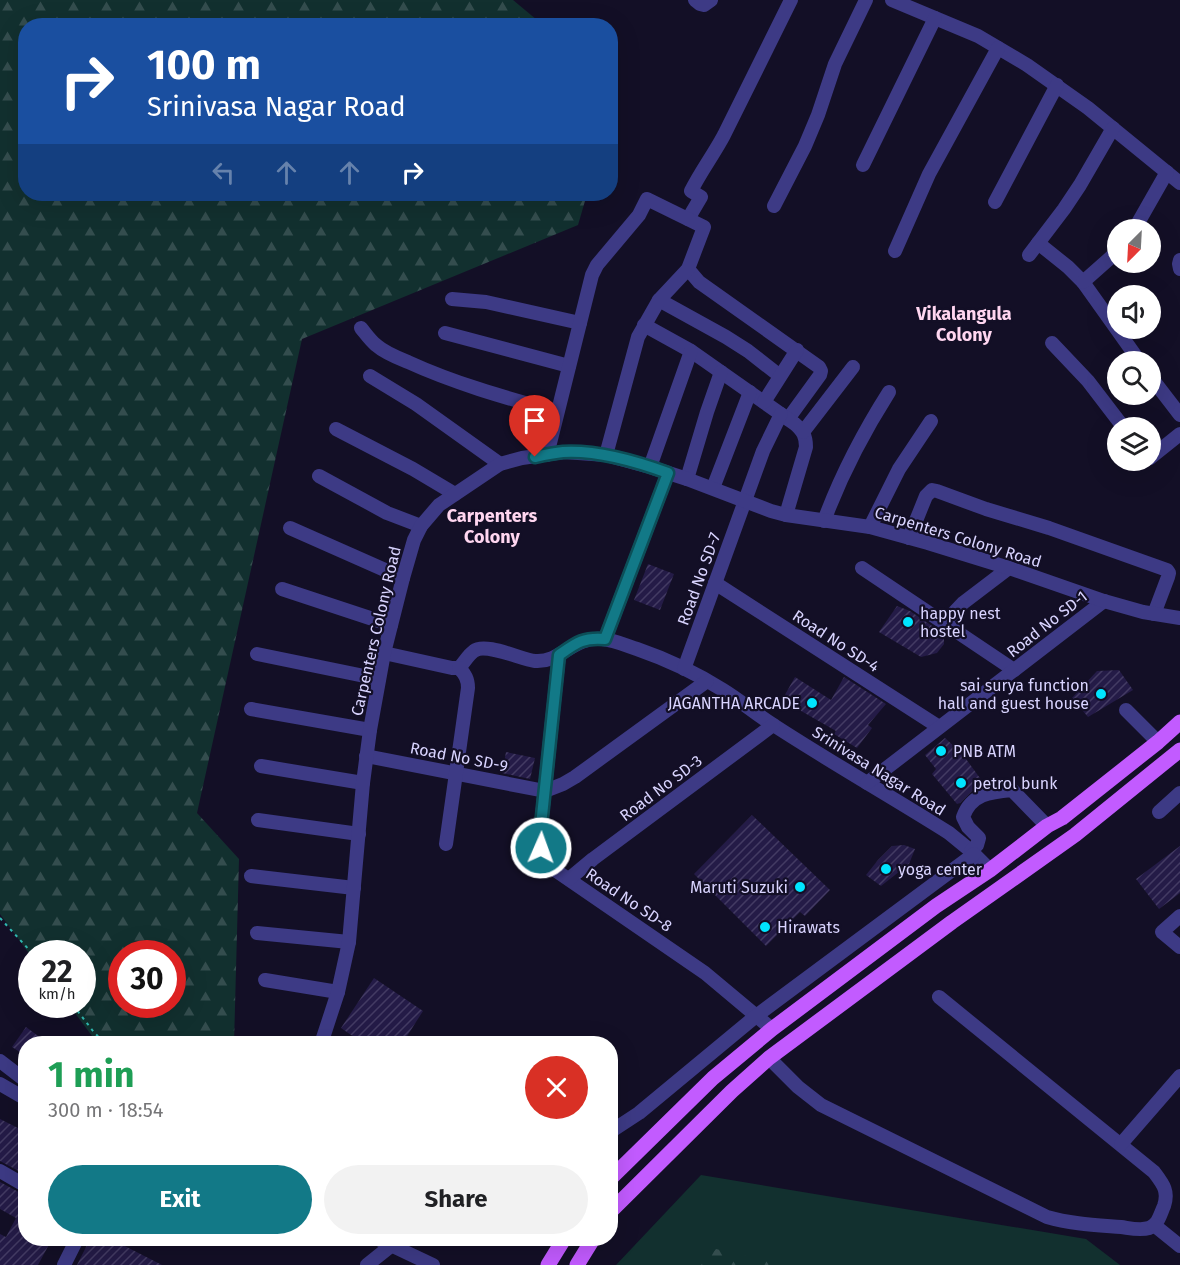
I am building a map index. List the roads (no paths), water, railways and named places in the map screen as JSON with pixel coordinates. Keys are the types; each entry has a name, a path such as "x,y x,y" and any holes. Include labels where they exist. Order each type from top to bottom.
{"main road":[{"path":"618,1171 713,1078 771,1029 936,906 990,870 1047,826 1062,818 1180,722"},
{"path":"618,1204 732,1091 769,1058 952,922 1075,835 1180,750"},
{"path":"549,1265 560,1246"},
{"path":"577,1265 589,1246"}],"street":[{"path":"695,0 704,5 711,0"},
{"path":"688,219 701,197 691,191 724,135 791,0"},
{"path":"774,206 805,146 835,64 866,0"},
{"path":"892,0 978,36 1027,65 1088,108 1180,183"},
{"path":"863,165 935,18"},
{"path":"895,251 929,174 998,48"},
{"path":"995,202 1057,86"},
{"path":"1029,255 1080,185 1113,128"},
{"path":"1140,219 1167,172"},
{"path":"547,455 594,270 639,214 647,199 704,227 688,269 659,300 638,337 606,455"},
{"path":"1038,243 1083,282 1132,351"},
{"path":"1083,282 1107,260"},
{"path":"1180,260 1180,269"},
{"path":"688,269 699,282 797,350 764,402"},
{"path":"452,299 486,302 580,323"},
{"path":"659,300 748,351 780,376"},
{"path":"644,325 691,351 784,416 803,432 806,447 786,515"},
{"path":"361,328 376,346 413,365 498,396 557,412"},
{"path":"445,333 569,366"},
{"path":"1052,343 1088,381 1116,417"},
{"name":"Road No SD-7","path":"684,669 763,451 784,416 820,375 821,371 815,363 797,350"},
{"path":"650,467 691,351"},
{"path":"803,432 853,367"},
{"path":"687,479 721,372"},
{"path":"370,376 416,404 500,464"},
{"path":"1161,390 1180,415"},
{"path":"713,488 750,392"},
{"path":"824,520 849,462 889,392"},
{"path":"870,527 899,468 931,421"},
{"path":"336,429 455,494"},
{"path":"1161,449 1180,434"},
{"name":"Carpenters Colony Road","path":"324,1036 338,992 349,942 366,756 379,679 414,540 421,526 439,505 500,464 522,458 564,452 606,455 687,479 786,515 870,527 1009,568 1104,601 1143,612 1180,618"},
{"path":"605,639 668,473"},
{"path":"319,476 387,513 421,526"},
{"path":"909,538 926,496 932,490 937,491 1167,570 1168,577 1154,614"},
{"path":"290,528 403,578"},
{"path":"862,568 1014,670"},
{"path":"944,623 963,603 1009,568"},
{"name":"Road No SD-4","path":"715,583 939,727"},
{"path":"282,589 391,625"},
{"name":"Road No SD-1","path":"867,783 1104,601"},
{"name":"Srinivasa Nagar Road","path":"459,668 473,651 481,647 536,661 559,655 578,642 591,638 605,639 644,651 708,681 773,725 949,833 973,852 990,870"},
{"path":"384,653 459,668 468,680 446,844"},
{"path":"257,654 379,679"},
{"name":"Road No SD-8","path":"559,655 540,835 544,857 555,870 705,973 771,1029"},
{"path":"545,790 575,777 708,681"},
{"path":"251,709 370,730"},
{"path":"1126,710 1158,742"},
{"name":"Road No SD-3","path":"569,879 773,725"},
{"name":"Road No SD-9","path":"366,756 545,790"},
{"path":"261,766 363,783"},
{"path":"618,1127 639,1113 756,1016 973,852 979,838 968,827 963,817 965,810 977,798 989,792 1012,790 1047,826"},
{"path":"1159,812 1180,793"},
{"path":"258,820 359,834"},
{"path":"251,876 354,888"},
{"path":"1180,916 1162,932 1180,947"},
{"path":"257,933 349,942"},
{"path":"264,980 338,992"},
{"path":"769,1058 798,1087 821,1105 1047,1217 1077,1223 1142,1229 1154,1225 1158,1221 1166,1198 1166,1190 1154,1173 939,996"},
{"path":"0,1060 18,1075"},
{"path":"1120,1144 1180,1076"},
{"path":"0,1084 18,1094"},
{"path":"0,1172 18,1182"},
{"path":"1154,1225 1180,1246"},
{"path":"64,1265 74,1246"},
{"path":"367,1265 393,1246"},
{"path":"404,1246 433,1265"}],"place":[{"name":"happy nest hostel","path":"908,622"},
{"name":"sai surya function hall and guest house","path":"1101,694"},
{"name":"JAGANTHA ARCADE","path":"812,703"},
{"name":"PNB ATM","path":"941,751"},
{"name":"petrol bunk","path":"961,783"},
{"name":"yoga center","path":"886,869"},
{"name":"Maruti Suzuki","path":"800,887"},
{"name":"Hirawats","path":"765,927"}],"district":[{"name":"Vikalangula Colony","path":"964,324"},
{"name":"Carpenters Colony","path":"492,526"}]}
